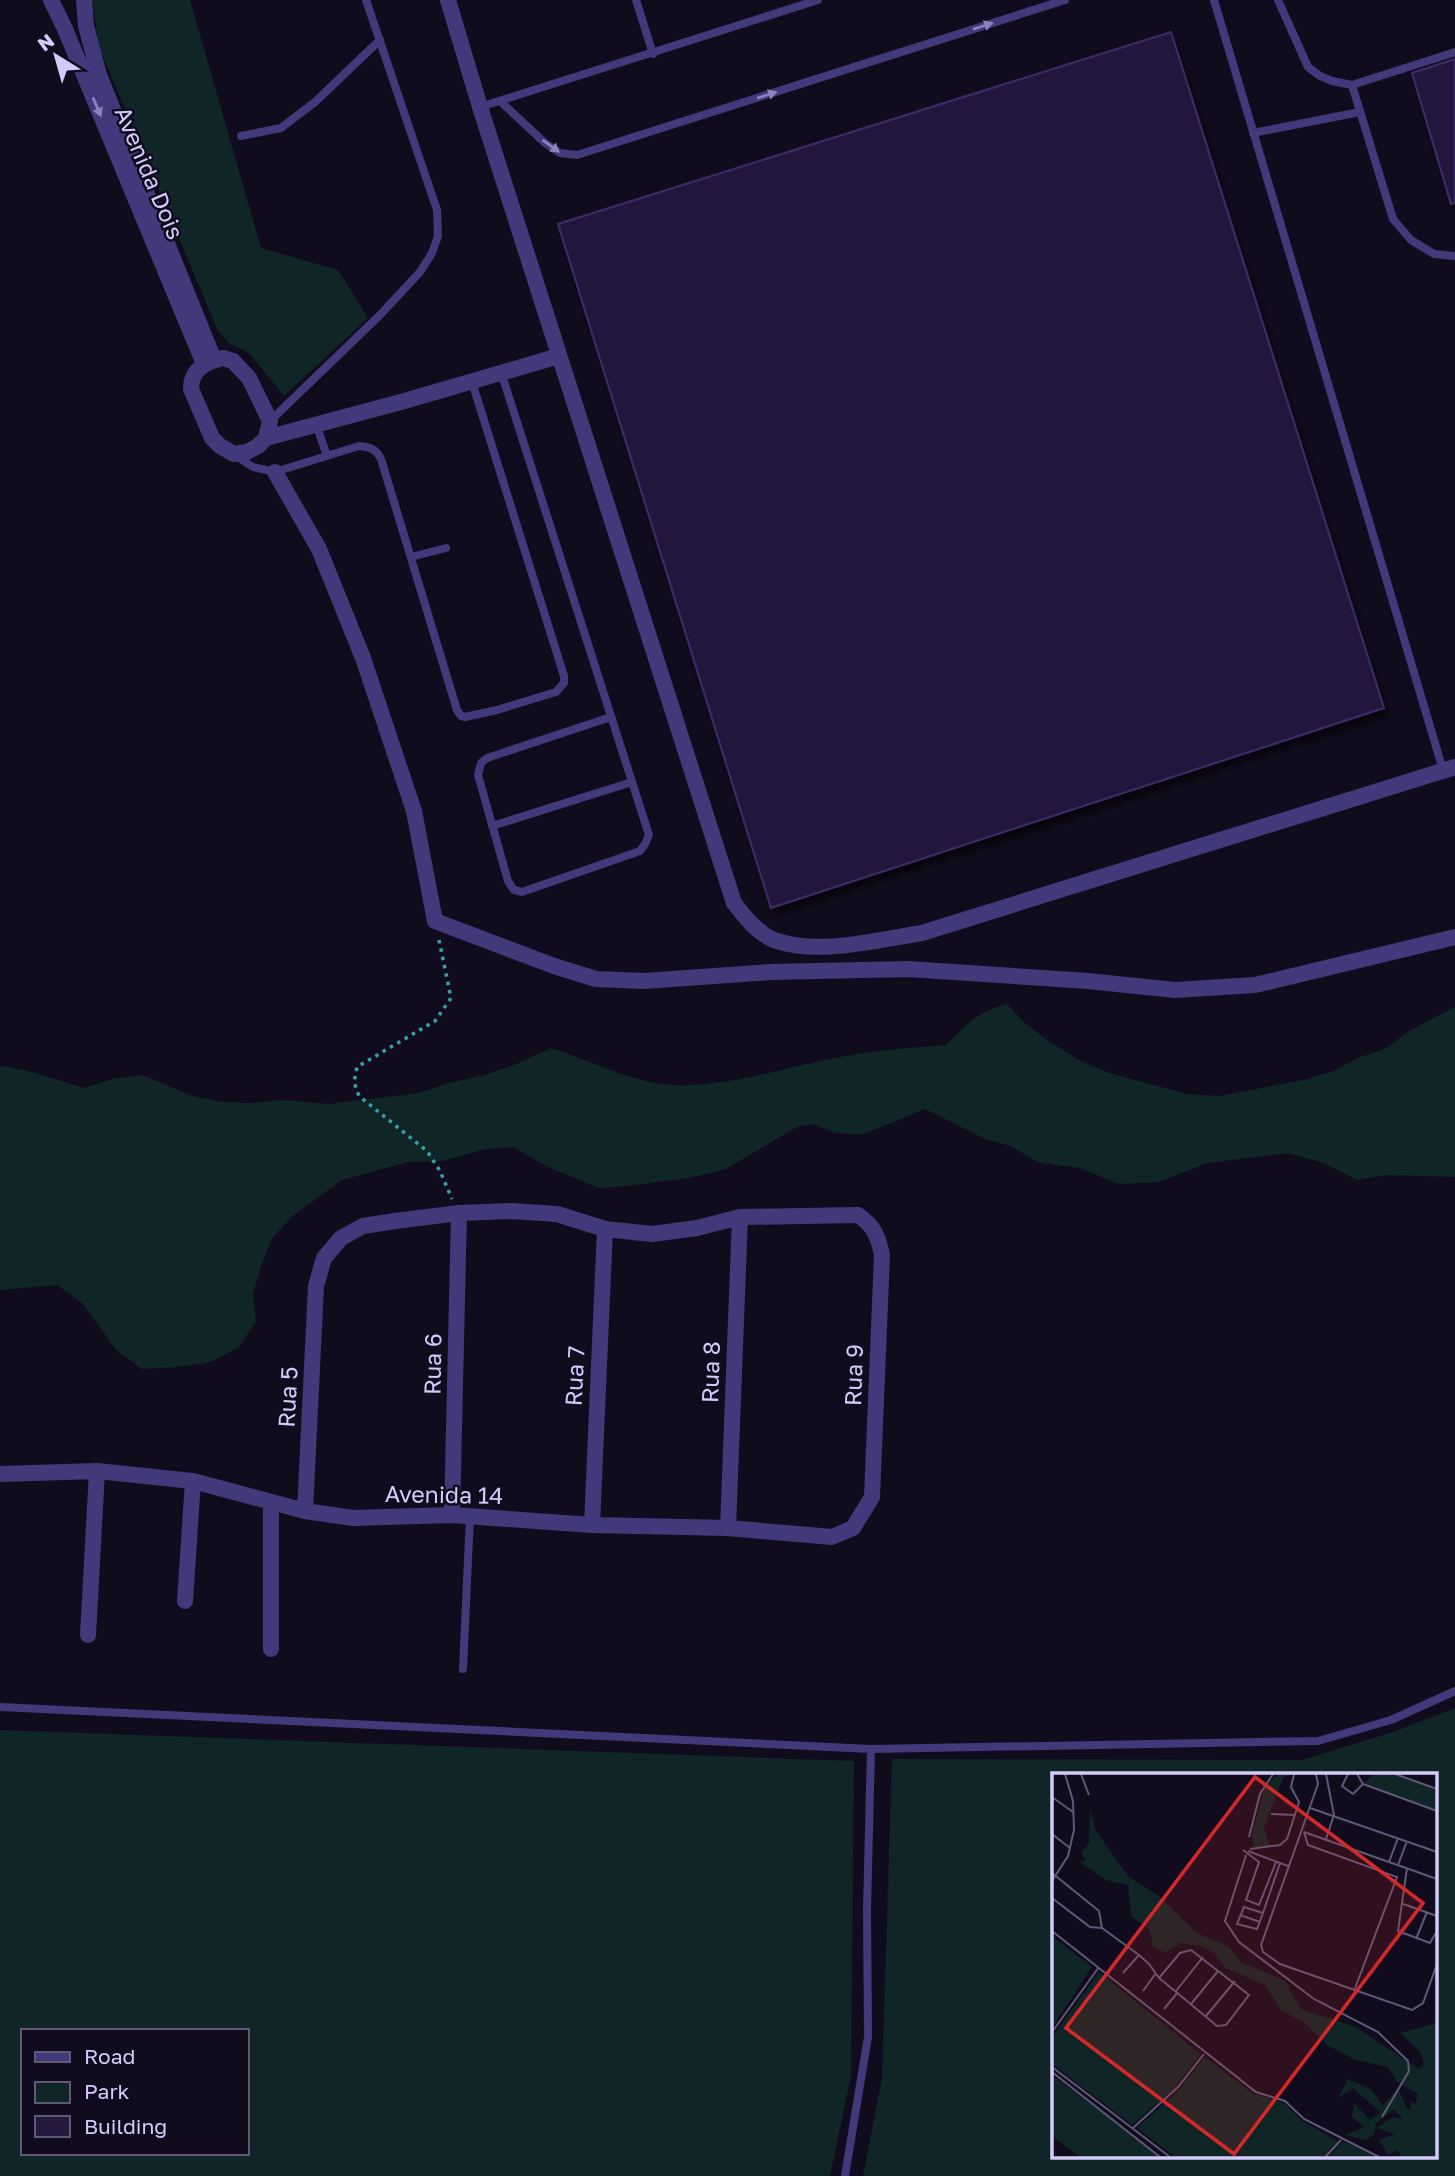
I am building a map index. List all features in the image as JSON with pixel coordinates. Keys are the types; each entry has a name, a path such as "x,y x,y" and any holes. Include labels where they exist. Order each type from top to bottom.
{"street":[{"name":"Avenida Dois","path":"51,0 209,362"},
{"name":"Avenida Dois","path":"84,0 86,26 99,75 209,362"},
{"path":"448,0 734,903 750,924 773,940 808,946 849,945 922,933 1449,769"},
{"path":"267,439 270,421 249,378 241,368 233,361 223,358 209,362 194,373 191,389 212,438 234,454 247,452 267,439 316,424 559,356"},
{"path":"275,472 319,549 363,658 414,811 435,921 554,967 596,979 645,981 771,972 908,969 1088,981 1175,990 1255,985 1455,936"},
{"name":"Rua 5","path":"305,1511 316,1286 324,1258 341,1238 363,1226 459,1213 512,1210 557,1214 605,1229 652,1234 697,1228 740,1217 858,1215 869,1222 877,1234 882,1255"},
{"name":"Rua 6","path":"452,1515 459,1213"},
{"name":"Rua 8","path":"727,1528 740,1217"},
{"name":"Rua 7","path":"592,1525 605,1229"},
{"name":"Rua 9","path":"872,1497 882,1255"},
{"path":"88,1635 97,1471"},
{"name":"Avenida 14","path":"0,1474 97,1471 193,1481 305,1511 353,1517 452,1515 592,1525 727,1528 832,1538 853,1528 872,1497"},
{"path":"185,1601 193,1481"},
{"path":"271,1502 271,1649"}],"lane":[{"path":"270,421 380,315 420,272 432,253 438,236 437,210 366,0"},
{"path":"636,0 653,54"},
{"path":"480,107 818,0"},
{"path":"500,101 545,143 560,153 577,155 1065,0"},
{"path":"1214,0 1449,769"},
{"path":"1278,0 1308,67 1332,81 1352,85 1455,52"},
{"path":"241,136 281,128 315,102 380,40"},
{"path":"1352,85 1393,219 1411,240 1434,254 1455,256"},
{"path":"1253,133 1360,112"},
{"path":"501,372 649,835 639,851 522,892 514,890 508,881 478,775 481,763 487,758 611,717"},
{"path":"234,454 253,467 275,472 359,446 369,447 377,452 461,716 497,710 556,692 564,683 564,676 471,381"},
{"path":"316,424 327,456"},
{"path":"411,556 446,548"},
{"path":"492,826 632,782"},
{"path":"463,1669 470,1516"},
{"path":"0,1707 871,1749 1318,1741 1391,1720 1455,1691"},
{"path":"845,2176 868,2037 867,1909 871,1749"}],"path":[{"path":"435,921 451,998 435,1021 358,1067 354,1082 359,1096 427,1151 440,1171 459,1213"}],"green space":[{"path":"92,0 190,0 261,248 338,270 368,318 284,396 249,353 229,343 218,331 99,47"},
{"path":"1007,1004 1025,1023 1050,1042 1077,1059 1109,1073 1187,1094 1220,1096 1308,1079 1333,1071 1360,1057 1385,1049 1409,1031 1455,1007 1455,1177 1386,1175 1357,1180 1324,1163 1288,1153 1207,1163 1159,1182 1119,1184 1080,1168 1037,1162 1011,1146 985,1139 925,1109 862,1135 835,1133 814,1124 797,1127 726,1169 689,1178 628,1186 599,1188 546,1166 513,1147 485,1149 444,1161 408,1162 342,1180 294,1215 273,1237 253,1294 256,1322 238,1348 211,1362 142,1369 117,1351 82,1303 57,1285 0,1290 0,1066 29,1071 84,1088 113,1079 142,1075 195,1097 223,1102 283,1100 329,1104 419,1093 485,1075 551,1048 648,1081 662,1084 702,1084 746,1078 859,1054 946,1045 980,1015"},
{"path":"1455,1708 1455,2176 863,2176 882,2078 892,1759 1302,1760 1393,1732"},
{"path":"0,1730 854,1761 851,2076 830,2176 0,2176"}],"building":[{"path":"1171,32 1384,708 771,908 558,224"},
{"path":"1455,59 1455,203 1451,204 1412,73"}]}
